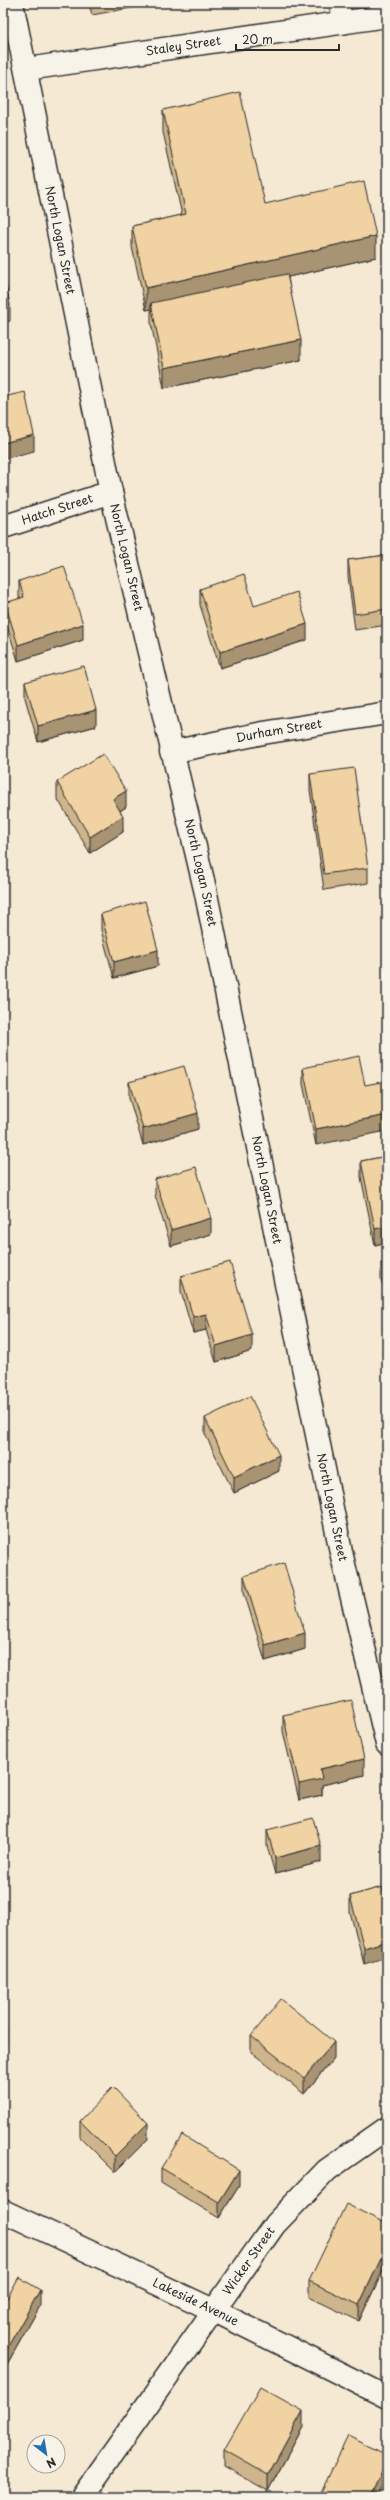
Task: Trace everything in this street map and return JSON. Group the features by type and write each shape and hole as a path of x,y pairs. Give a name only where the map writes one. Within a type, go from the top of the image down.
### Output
{"street":[{"name":"North Logan Street","path":"12,3 27,69 111,492 136,591 171,752 206,890 341,1552 387,1744"},
{"name":"Staley Street","path":"27,69 342,13 387,16"},
{"name":"Hatch Street","path":"3,527 111,492"},
{"name":"Durham Street","path":"171,752 263,733 387,713"},
{"name":"Wicker Street","path":"82,2497 275,2224 327,2170 387,2128"},
{"name":"Lakeside Avenue","path":"3,2211 213,2310 387,2397"}],"building":[{"path":"240,92 265,204 364,181 376,236 146,288 132,226 186,214 163,110"},
{"path":"3,271 10,305 3,307"},
{"path":"287,274 301,340 164,368 151,303"},
{"path":"25,392 34,435 3,443 3,397"},
{"path":"387,555 387,609 355,614 348,560"},
{"path":"64,566 83,624 18,645 5,603 24,597 19,581"},
{"path":"244,574 254,606 297,592 307,624 220,652 200,589"},
{"path":"84,666 96,710 38,726 25,682"},
{"path":"103,754 126,791 113,799 123,816 90,837 57,782"},
{"path":"354,768 368,868 324,874 310,774"},
{"path":"145,901 158,950 114,962 101,914"},
{"path":"359,1056 365,1085 387,1081 387,1115 316,1129 303,1068"},
{"path":"184,1066 198,1113 143,1129 129,1082"},
{"path":"387,1156 387,1226 375,1229 361,1161"},
{"path":"196,1167 211,1218 171,1230 155,1179"},
{"path":"387,1261 387,1283 381,1263"},
{"path":"230,1262 252,1335 216,1346 206,1314 193,1317 181,1276"},
{"path":"250,1396 279,1455 234,1477 205,1418"},
{"path":"284,1563 305,1633 265,1645 244,1576"},
{"path":"351,1700 364,1759 320,1769 322,1779 299,1784 283,1715"},
{"path":"313,1818 321,1846 275,1858 267,1830"},
{"path":"382,1887 387,1905 387,1941 364,1948 350,1896"},
{"path":"281,1999 334,2042 304,2078 251,2036"},
{"path":"113,2087 148,2123 115,2156 80,2121"},
{"path":"182,2135 239,2170 219,2202 161,2168"},
{"path":"346,2204 387,2224 387,2246 359,2305 309,2281"},
{"path":"19,2277 40,2290 6,2350 3,2348 3,2305"},
{"path":"260,2387 303,2411 268,2475 224,2450"},
{"path":"348,2436 387,2455 387,2460 370,2497 332,2497 321,2492"}]}
